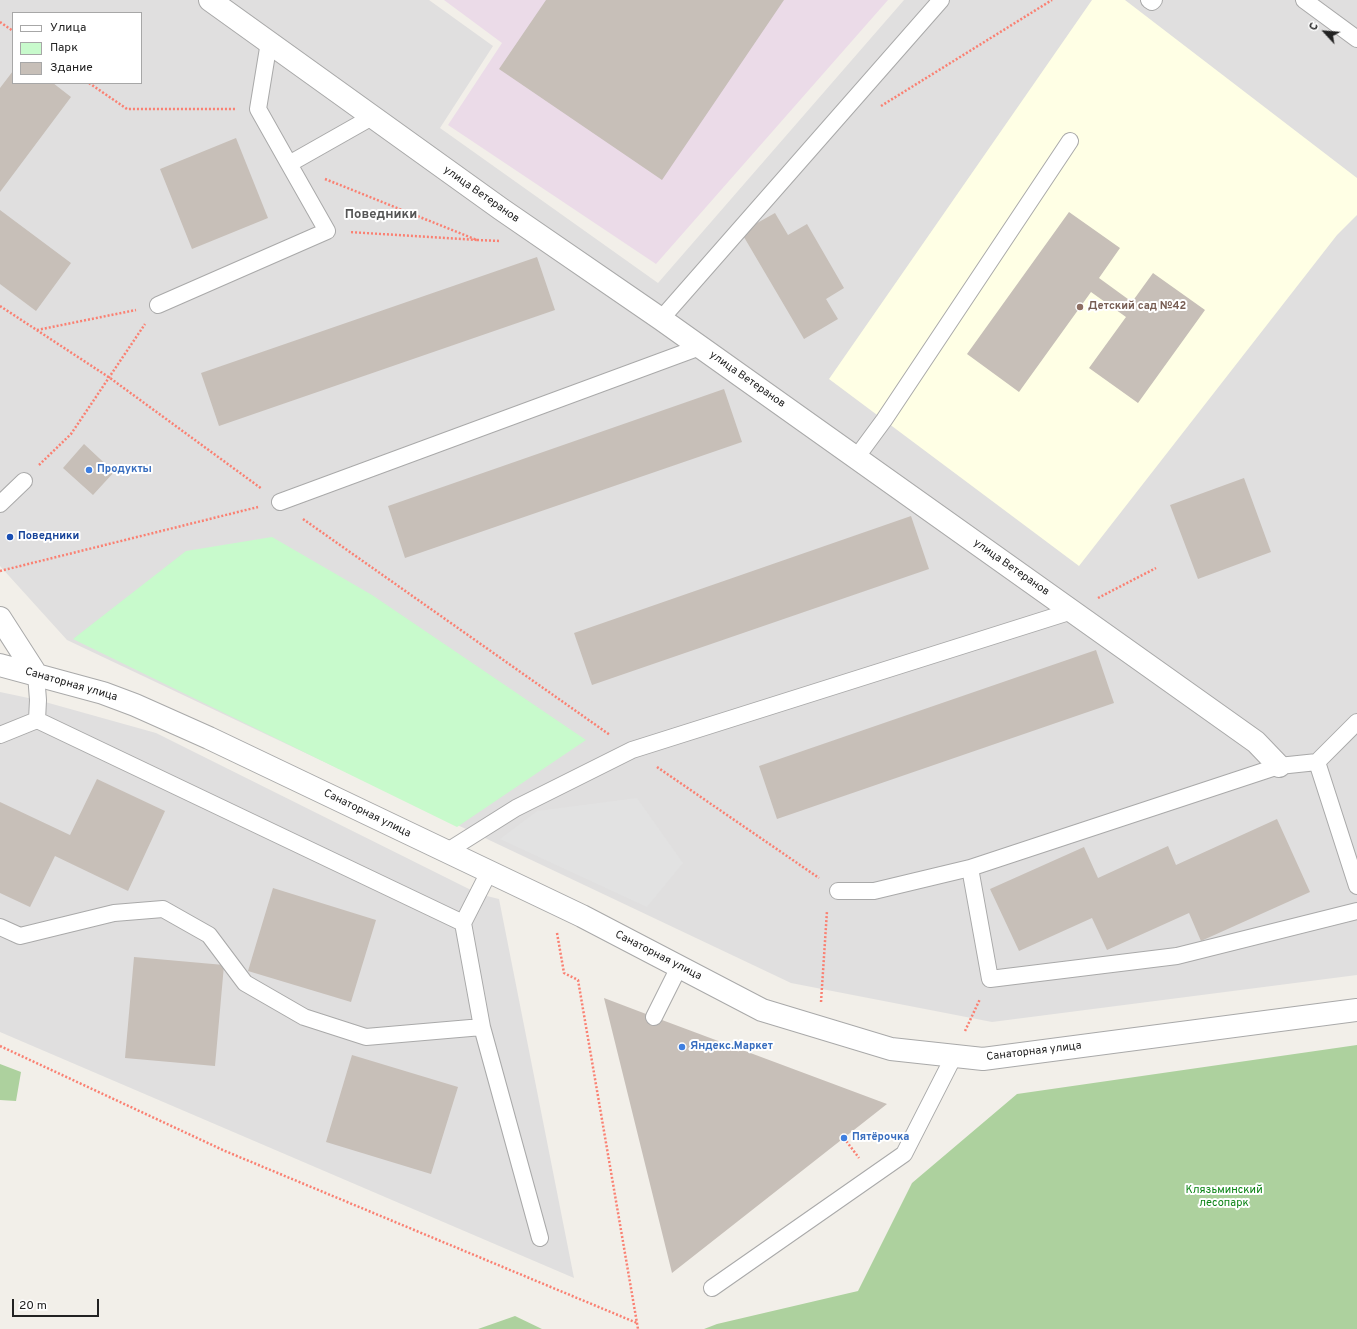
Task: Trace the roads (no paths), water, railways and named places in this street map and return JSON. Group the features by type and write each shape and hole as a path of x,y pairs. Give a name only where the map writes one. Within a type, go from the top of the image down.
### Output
{"street":[{"name":"улица Ветеранов","path":"210,0 501,209 661,319 1256,742 1279,766"},
{"path":"0,618 36,674"},
{"name":"Санаторная улица","path":"0,665 103,693 135,705 216,741 582,916 762,1010 891,1050 983,1059 1357,1010"}],"lane":[{"path":"661,319 942,0"},
{"path":"1149,0 1152,2 1154,0"},
{"path":"1304,0 1357,39"},
{"path":"158,305 327,231 258,109 269,42"},
{"path":"289,164 372,117"},
{"path":"856,458 884,420 1070,141"},
{"path":"280,502 700,347"},
{"path":"0,504 24,481"},
{"path":"446,852 516,808 632,750 1072,611"},
{"path":"36,674 38,700 37,720"},
{"path":"0,735 37,720 463,923"},
{"path":"838,891 874,891 970,868 1279,766 1317,762 1357,722"},
{"path":"1317,762 1357,886"},
{"path":"970,868 990,979 1177,956 1357,911"},
{"path":"489,872 463,923 482,1027 540,1238"},
{"path":"0,927 20,936 114,913 163,909 209,935 245,983 304,1017 366,1037 482,1027"},
{"path":"654,1017 679,967"},
{"path":"712,1288 904,1154 954,1056"}],"place":[{"name":"Детский сад №42","path":"1080,307"},
{"name":"Продукты","path":"89,470"},
{"name":"Поведники","path":"10,537"},
{"name":"Яндекс.Маркет","path":"682,1047"},
{"name":"Пятёрочка","path":"844,1138"}],"district":[{"name":"Поведники","path":"381,215"}],"park label":[{"name":"Клязьминский лесопарк","path":"1224,1197"}]}
